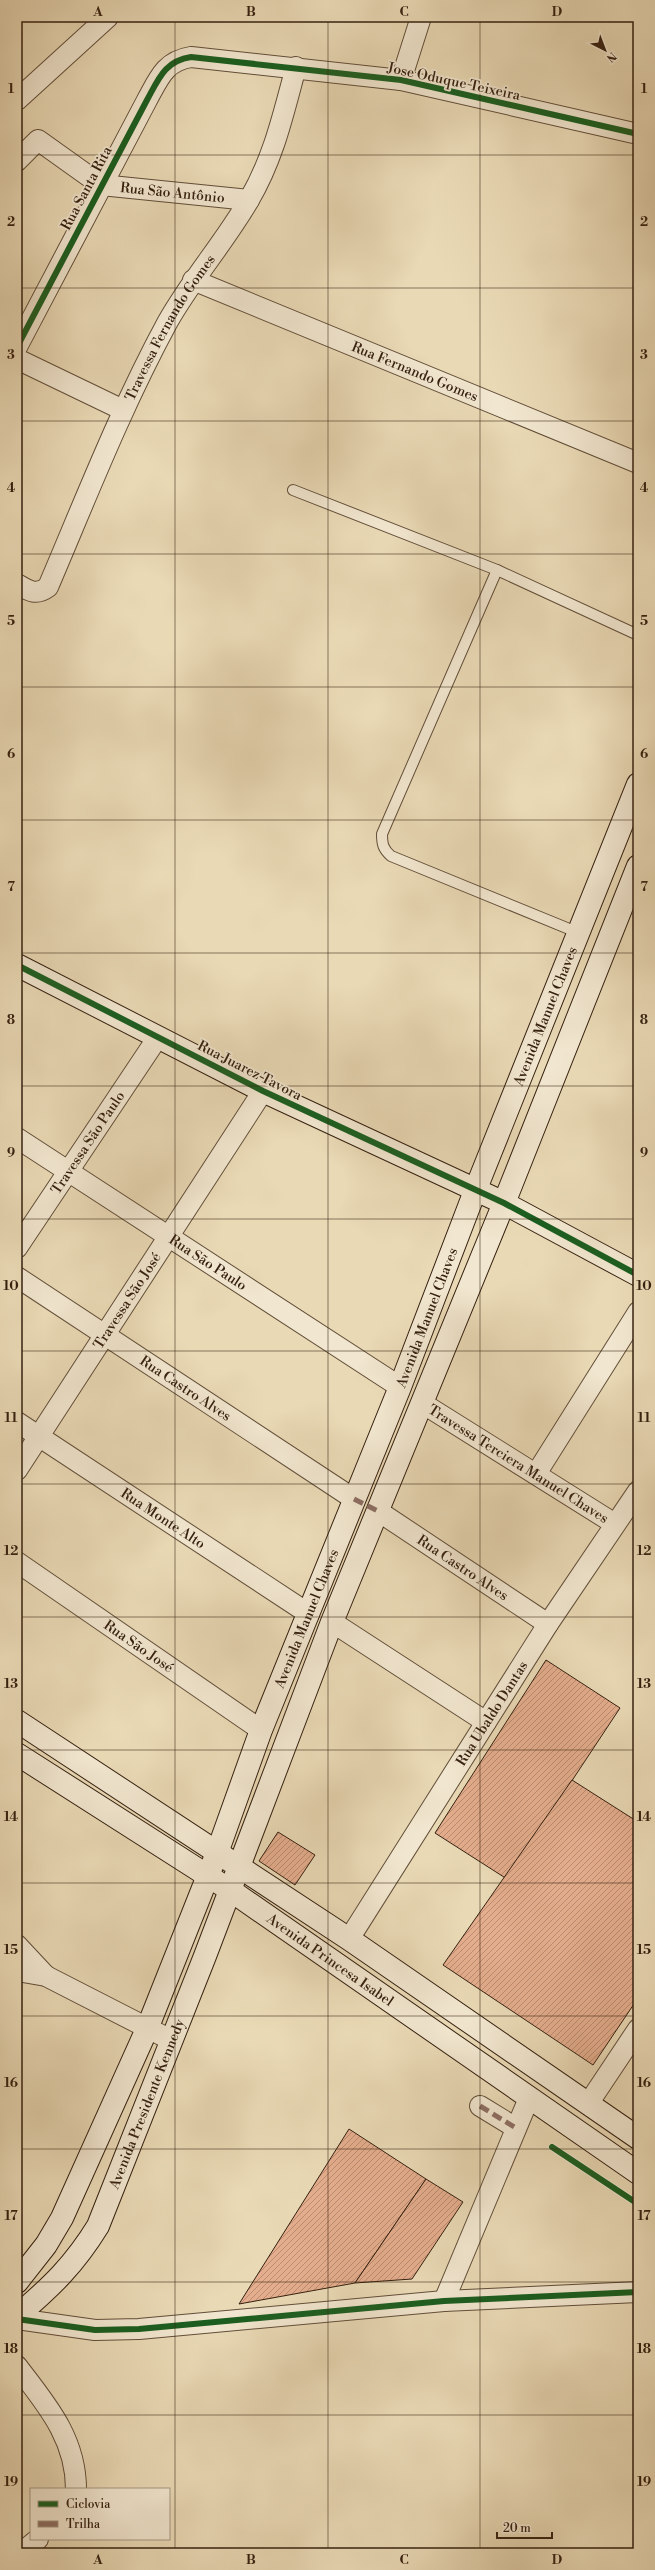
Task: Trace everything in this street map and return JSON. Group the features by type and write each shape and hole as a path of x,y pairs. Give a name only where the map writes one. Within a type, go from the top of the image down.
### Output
{"main road":[{"name":"Avenida Manuel Chaves","path":"217,1853 261,1730 400,1387 475,1191 638,784"},
{"name":"Avenida Manuel Chaves","path":"238,1866 332,1622 504,1203 638,866"},
{"name":"Rua Juarez Tavora","path":"17,965 263,1091 475,1191 504,1203"},
{"path":"504,1203 638,1274"},
{"name":"Avenida Princesa Isabel","path":"17,1721 349,1939 638,2138"},
{"name":"Avenida Princesa Isabel","path":"17,1754 230,1890 638,2173"},
{"name":"Avenida Presidente Kennedy","path":"17,2282 46,2246 62,2218 147,2029 217,1853"},
{"name":"Avenida Presidente Kennedy","path":"17,2317 58,2282 82,2254 98,2226 230,1890 238,1866"}],"street":[{"path":"19,96 108,17"},
{"path":"402,80 421,17"},
{"name":"Jose Oduque Teixeira","path":"192,57 296,67 402,80 638,134"},
{"name":"Rua Santa Rita","path":"17,347 101,185 160,77 168,66 178,59 192,57"},
{"name":"Travessa Fernando Gomes","path":"17,584 32,592 43,590 48,587 123,410 167,323 193,280 249,200 274,149 296,67"},
{"name":"Rua São Antônio","path":"17,161 38,140 101,185 249,200"},
{"name":"Rua Fernando Gomes","path":"193,280 638,462"},
{"path":"17,359 123,410"},
{"name":"Travessa São Paulo","path":"17,1248 158,1037"},
{"name":"Travessa São José","path":"17,1470 103,1334 263,1091"},
{"name":"Rua São Paulo","path":"17,1138 67,1172 400,1387"},
{"name":"Rua Castro Alves","path":"17,1278 354,1500"},
{"path":"536,1474 638,1312"},
{"name":"Travessa Terciera Manuel Chaves","path":"422,1403 615,1524"},
{"name":"Rua Monte Alto","path":"17,1422 309,1614"},
{"name":"Rua Ubaldo Dantas","path":"349,1939 548,1624 638,1492"},
{"name":"Rua Castro Alves","path":"378,1511 548,1624"},
{"name":"Rua São José","path":"17,1562 261,1730"},
{"path":"332,1622 486,1722"},
{"path":"17,1945 46,1976"},
{"path":"17,1970 46,1976 171,2040"},
{"path":"588,2104 638,2029"},
{"path":"444,2302 528,2098"},
{"path":"480,2106 516,2128"},
{"path":"17,2317 95,2330 139,2329 444,2302 638,2292"},
{"path":"17,2366 54,2413 69,2447 76,2478 76,2488"},
{"path":"21,2553 37,2540"}],"lane":[{"path":"293,490 498,570 638,635"},
{"path":"498,570 382,834 382,843 384,850 391,856 579,933"}],"building":[{"path":"546,1660 620,1708 507,1879 435,1833"},
{"path":"572,1780 638,1822 638,1998 593,2065 443,1965"},
{"path":"278,1832 315,1855 295,1885 259,1861"},
{"path":"349,2129 426,2179 355,2283 239,2304"},
{"path":"426,2179 463,2202 412,2279 355,2283"}],"marked path":[{"path":"354,1499 378,1511"},
{"path":"480,2106 516,2128"}],"cycle path":[{"path":"17,347 159,78 175,62 182,59 191,57 401,80 638,134"},
{"path":"17,965 263,1091 504,1203 638,1275"},
{"path":"552,2147 638,2204"},
{"path":"17,2319 95,2330 139,2329 444,2301 638,2292"}]}
